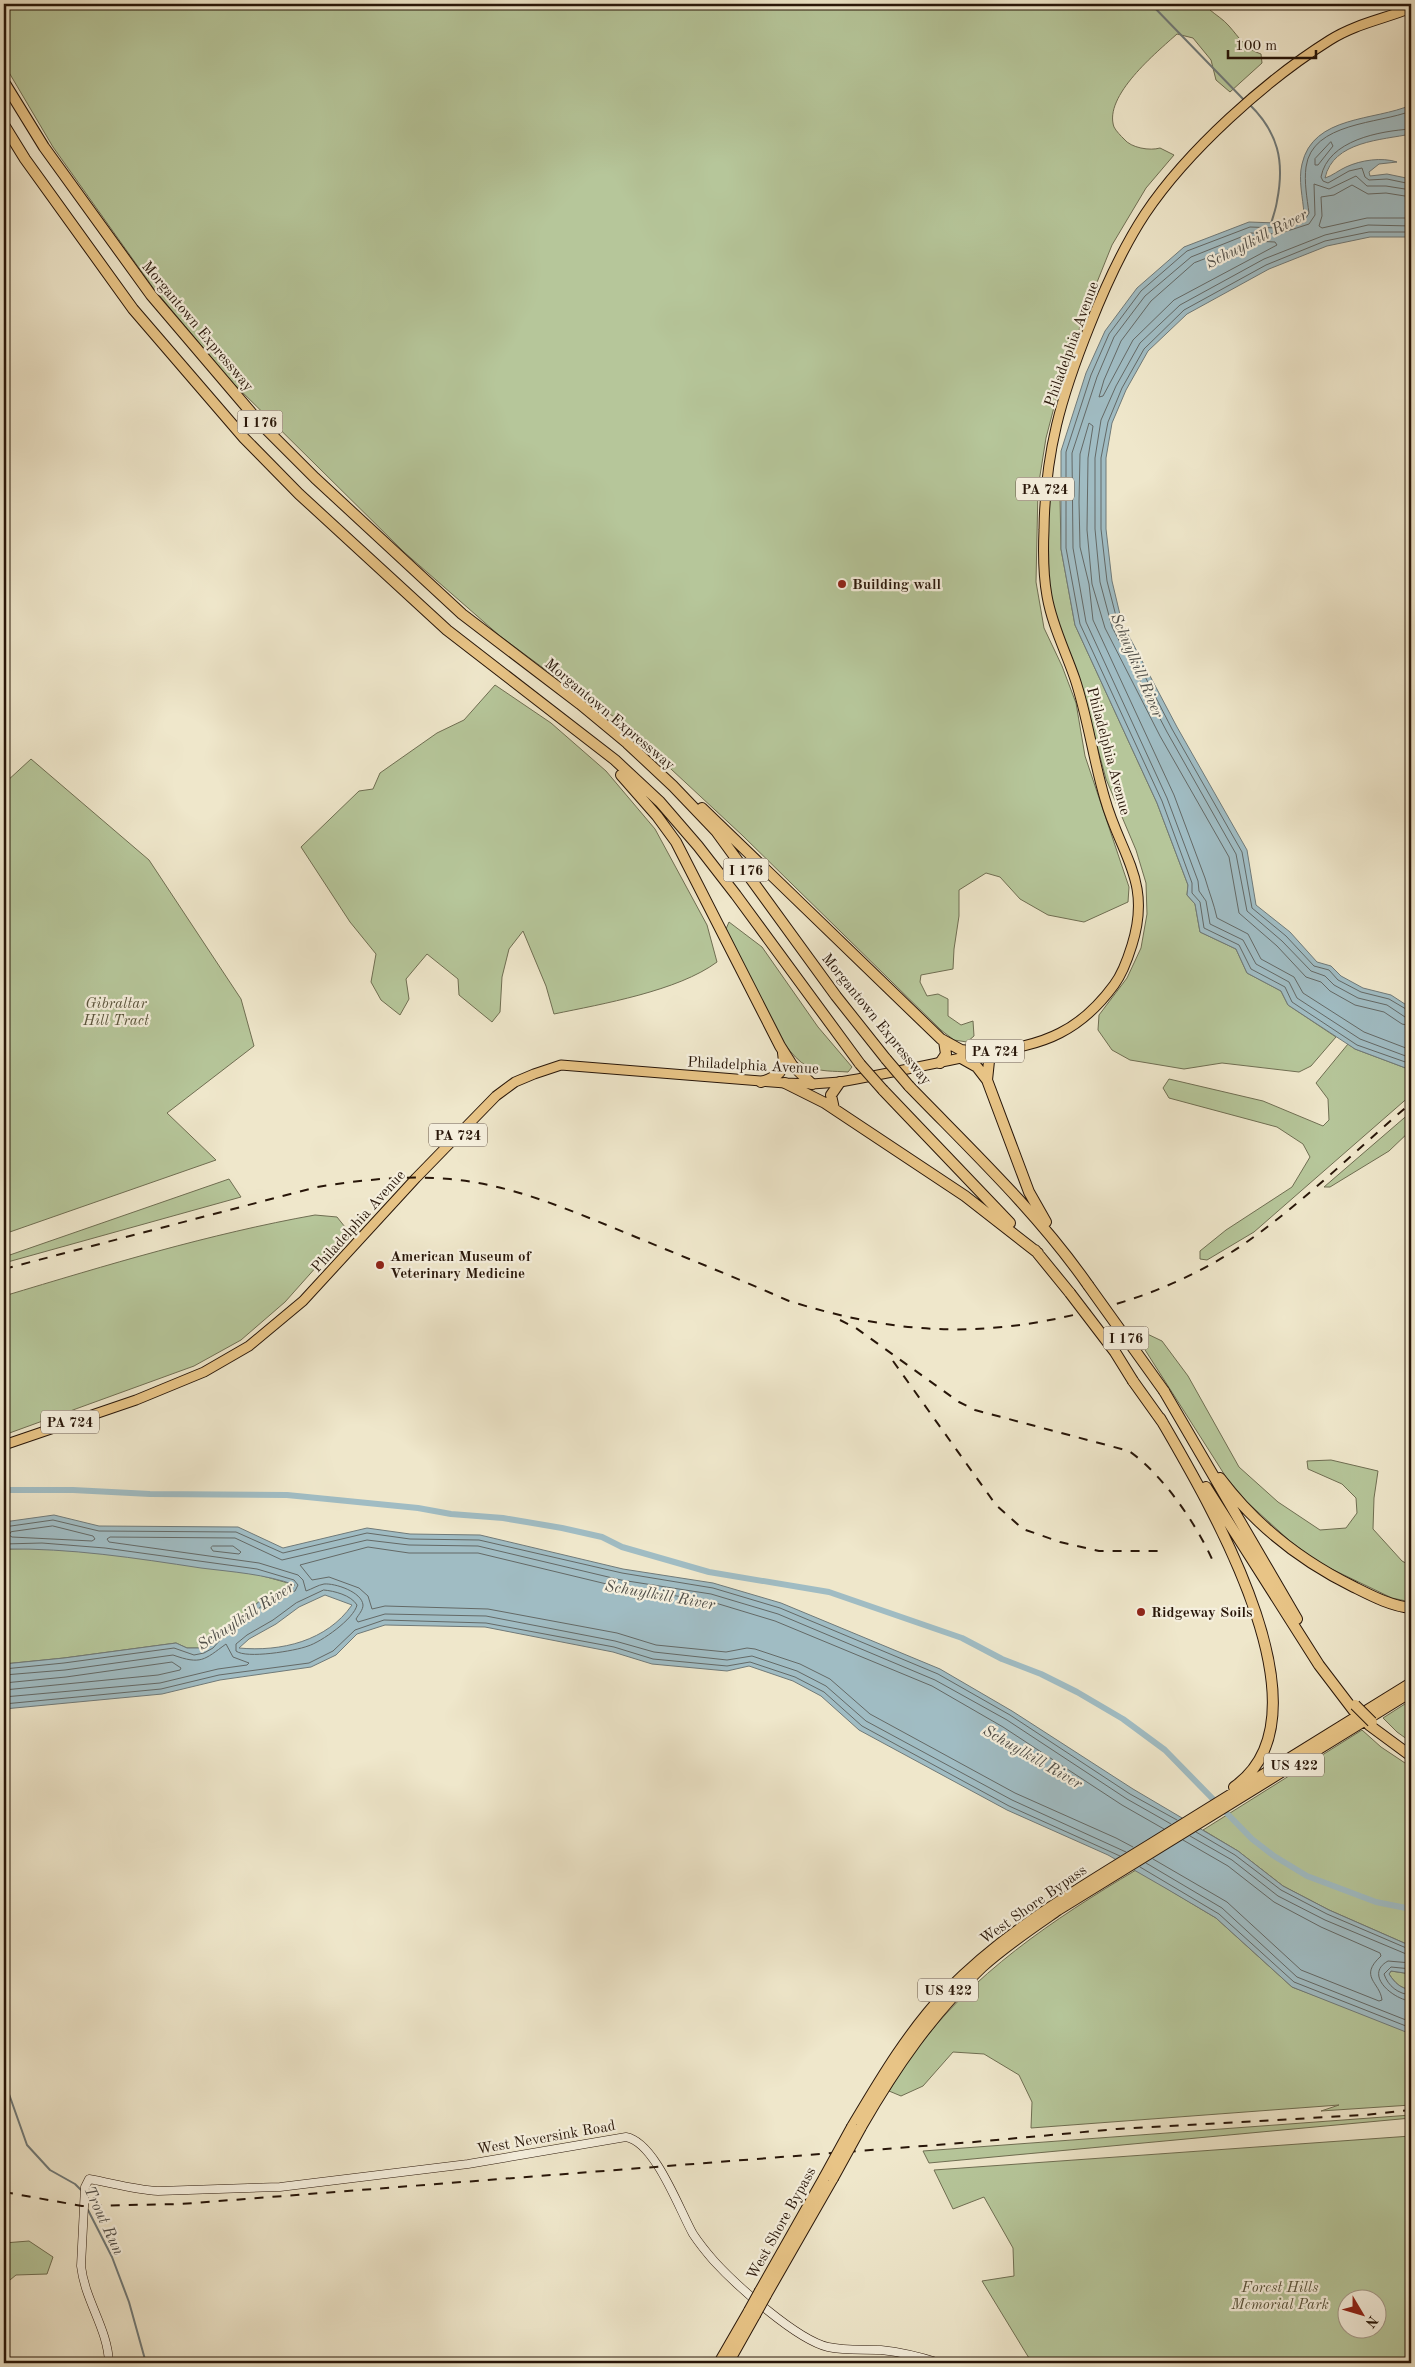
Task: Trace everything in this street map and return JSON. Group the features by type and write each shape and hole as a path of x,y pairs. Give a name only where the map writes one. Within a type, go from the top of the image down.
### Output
{"highway":[{"name":"Morgantown Expressway","path":"4,82 44,147 151,295 260,423 315,478 462,614 580,704 627,743 667,780 716,831 836,996 886,1059 909,1086 992,1170 1061,1246 1164,1391 1183,1423"},
{"name":"I 176","path":"4,125 25,159 133,309 244,438 300,494 447,630 615,760 660,802 698,846 860,1064 1038,1254 1116,1352 1133,1381 1160,1418"},
{"path":"580,704 652,760 944,1041 961,1050 985,1053"},
{"path":"566,723 630,783 676,842 783,1052 797,1070 812,1084"},
{"path":"940,1063 946,1054 944,1041"},
{"path":"987,1080 989,1062 996,1051"},
{"path":"761,1082 774,1078 781,1072 784,1062 783,1052"},
{"path":"961,1058 977,1067 987,1080 1032,1200 1061,1246"},
{"path":"834,1109 831,1095 840,1082"},
{"path":"785,1083 834,1109 965,1196 1038,1254"},
{"path":"1160,1418 1315,1659 1354,1708 1370,1724 1411,1756"},
{"path":"1160,1418 1195,1478 1232,1553 1256,1615 1272,1678 1273,1719 1266,1749 1226,1800"},
{"path":"1183,1423 1317,1653 1354,1708"},
{"path":"1183,1423 1232,1493 1272,1535 1301,1558 1326,1573 1378,1599 1411,1608"},
{"name":"West Shore Bypass","path":"1084,1890 1411,1683"},
{"name":"West Shore Bypass","path":"728,2363 752,2313 857,2127 909,2049 962,1987 983,1966 1084,1890 1173,1830 1411,1692"},
{"path":"1370,1724 1411,1750"},
{"name":"West Shore Bypass","path":"719,2363 752,2313"}],"main road":[{"name":"Philadelphia Avenue","path":"4,1445 136,1400 189,1378 230,1358 257,1340 303,1301 416,1178 496,1096 515,1082 534,1074 560,1065 761,1082 812,1084 840,1082 940,1063 1049,1038 1086,1016 1115,983 1126,962 1137,930 1140,902 1137,882 1106,802 1079,692 1056,632 1044,581 1043,540 1046,469 1055,428 1075,363 1097,307 1126,244 1145,214 1171,181 1234,114 1284,72 1334,37 1411,8"}],"street":[{"name":"West Neversink Road","path":"109,2363 107,2343 85,2290 82,2273 85,2187 89,2179 142,2190 158,2191 280,2187 468,2164 615,2137 630,2138 643,2145 657,2164 694,2234 714,2261 800,2335 830,2347 897,2352 940,2363"}],"green space":[{"path":"4,4 1210,4 1210,10 1227,24 1251,49 1261,54 1262,63 1230,92 1216,80 1211,60 1193,38 1177,34 1145,63 1116,102 1113,115 1114,127 1127,142 1141,148 1160,148 1174,155 1146,188 1112,245 1085,312 1059,388 1046,438 1038,488 1036,582 1044,628 1062,666 1076,703 1085,756 1129,887 1128,902 1084,922 1048,915 1020,899 1000,877 986,873 959,890 959,916 953,969 921,975 920,982 927,996 938,994 948,999 948,1016 961,1025 973,1021 974,1036 967,1042 954,1040 941,1030 743,836 643,743 634,729 585,699 500,636 404,552 230,380 154,289 53,147 4,64"},
{"path":"1048,497 1060,498 1061,549 1075,625 1157,803 1188,885 1187,895 1195,904 1200,932 1236,949 1247,973 1281,991 1288,1005 1336,1037 1311,1066 1299,1072 1222,1063 1184,1069 1130,1060 1112,1050 1098,1030 1099,1015 1127,978 1141,948 1147,914 1146,883 1136,850 1106,779 1083,693 1072,658 1059,628 1049,587"},
{"path":"495,685 551,723 606,771 655,829 707,925 717,962 701,972 661,989 554,1014 546,986 523,931 509,949 502,977 500,1012 492,1022 459,995 458,979 427,954 406,979 409,999 400,1015 381,1000 371,982 376,954 350,922 301,847 359,791 373,789 380,773 437,733 464,720"},
{"name":"Gibraltar Hill Tract","path":"31,759 149,860 241,999 254,1046 167,1113 216,1160 4,1234 4,777 6,782"},
{"path":"729,922 762,947 818,1027 852,1067 848,1072 822,1070 807,1066 784,1043 761,1004 726,929"},
{"path":"1348,1044 1355,1049 1411,1070 1411,1095 1254,1232 1207,1260 1200,1259 1200,1251 1226,1230 1292,1187 1310,1157 1303,1144 1277,1127 1169,1098 1163,1088 1169,1079 1263,1101 1323,1126 1329,1120 1328,1099 1316,1083"},
{"path":"1411,1112 1411,1130 1389,1151 1330,1187 1324,1187"},
{"path":"229,1179 241,1197 4,1263 4,1257"},
{"path":"315,1215 337,1217 345,1227 342,1238 285,1302 241,1340 194,1366 4,1435 4,1296 197,1241"},
{"path":"1133,1331 1141,1331 1162,1341 1188,1376 1239,1467 1278,1502 1320,1530 1346,1528 1357,1513 1356,1498 1342,1484 1308,1469 1307,1461 1331,1460 1378,1471 1374,1498 1373,1529 1402,1561 1411,1566 1411,1602 1392,1598 1321,1564 1291,1542 1247,1502 1226,1477"},
{"path":"42,1548 104,1553 256,1574 295,1585 263,1598 242,1617 225,1628 209,1644 201,1648 187,1648 176,1643 4,1664 4,1549"},
{"path":"1411,1700 1411,1742 1397,1732 1383,1718"},
{"path":"1362,1730 1381,1747 1411,1767 1411,1946 1329,1910 1283,1886 1238,1851 1203,1830"},
{"path":"1136,1870 1216,1918 1292,1987 1332,2002 1411,2004 1411,2105 1321,2111 1339,2105 1031,2128 1032,2102 1019,2075 984,2054 953,2052 923,2086 901,2096 889,2091 937,2024 988,1973 1016,1950 1075,1908"},
{"path":"1391,1971 1411,1974 1411,1990 1404,1988 1396,1982 1389,1974"},
{"path":"1411,2115 1411,2118 929,2163 923,2151"},
{"name":"Forest Hills Memorial Park","path":"1411,2136 1411,2363 1032,2363 982,2281 1014,2276 1013,2248 984,2197 953,2209 934,2170"},
{"path":"29,2241 53,2257 47,2274 16,2275 4,2285 4,2243"}],"water":[{"name":"Schuylkill River","path":"1411,105 1411,134 1360,144 1348,149 1338,156 1330,166 1325,178 1346,167 1365,161 1391,160 1397,162 1379,164 1369,172 1370,176 1387,174 1411,179 1411,237 1370,237 1327,246 1269,269 1187,314 1148,351 1126,390 1112,423 1106,458 1106,529 1112,581 1122,623 1177,727 1247,850 1256,905 1290,932 1317,962 1331,966 1341,976 1363,988 1391,995 1411,1008 1411,1070 1355,1049 1288,1005 1281,991 1247,973 1236,949 1200,932 1195,904 1187,895 1188,885 1157,803 1075,625 1061,549 1061,451 1086,373 1105,331 1137,288 1184,247 1249,222 1276,223 1304,214 1301,183 1302,164 1308,148 1319,136 1347,122"},
{"name":"Schuylkill River","path":"54,1515 99,1526 238,1527 283,1548 367,1528 410,1534 480,1535 623,1569 713,1583 781,1603 940,1669 1012,1711 1133,1789 1238,1851 1283,1886 1329,1910 1411,1946 1411,1974 1391,1971 1389,1974 1398,1985 1411,1990 1411,2034 1292,1987 1216,1918 1167,1889 1108,1855 1007,1810 859,1730 821,1696 793,1681 749,1666 727,1671 652,1664 613,1652 485,1627 385,1625 357,1634 336,1655 311,1667 220,1680 162,1694 4,1709 4,1664 176,1643 187,1648 201,1648 209,1644 225,1628 242,1617 263,1598 295,1585 249,1574 127,1557 54,1550 4,1549 4,1522","holes":["325,1595 352,1605 330,1627 302,1641 287,1646 271,1648 239,1648 249,1639 276,1624 299,1607"]}],"waterway":[{"path":"1151,4 1245,101"},
{"name":"Schuylkill River","path":"1249,104 1267,125 1277,148 1280,173 1279,186 1271,224"},
{"path":"4,1490 287,1495 418,1508 451,1514 503,1518 602,1537 622,1547 709,1572 829,1592 962,1638 1002,1659 1041,1674 1077,1692 1123,1719 1165,1750 1252,1839 1274,1856 1307,1876 1376,1902 1411,1909"},
{"name":"Trout Run","path":"4,2080 27,2145 50,2170 75,2184 82,2191"},
{"name":"Trout Run","path":"88,2210 112,2257 129,2302 146,2363"}],"railway":[{"path":"4,1269 317,1187 383,1179 433,1178 474,1182 542,1200 789,1301 828,1312 901,1326 937,1329 1009,1326 1047,1321 1127,1301 1185,1278 1204,1268 1264,1230 1328,1177 1411,1103"},
{"path":"840,1320 856,1328 959,1402 975,1410 1129,1451 1154,1473 1177,1500 1197,1530 1212,1559"},
{"path":"893,1361 996,1505 1023,1529 1060,1542 1099,1551 1158,1551"},
{"path":"4,2192 82,2206 181,2204 974,2142 1117,2129 1364,2115 1411,2110"}],"place":[{"name":"Building wall","path":"842,584"},
{"name":"American Museum of Veterinary Medicine","path":"380,1265"},
{"name":"Ridgeway Soils","path":"1141,1612"}]}
